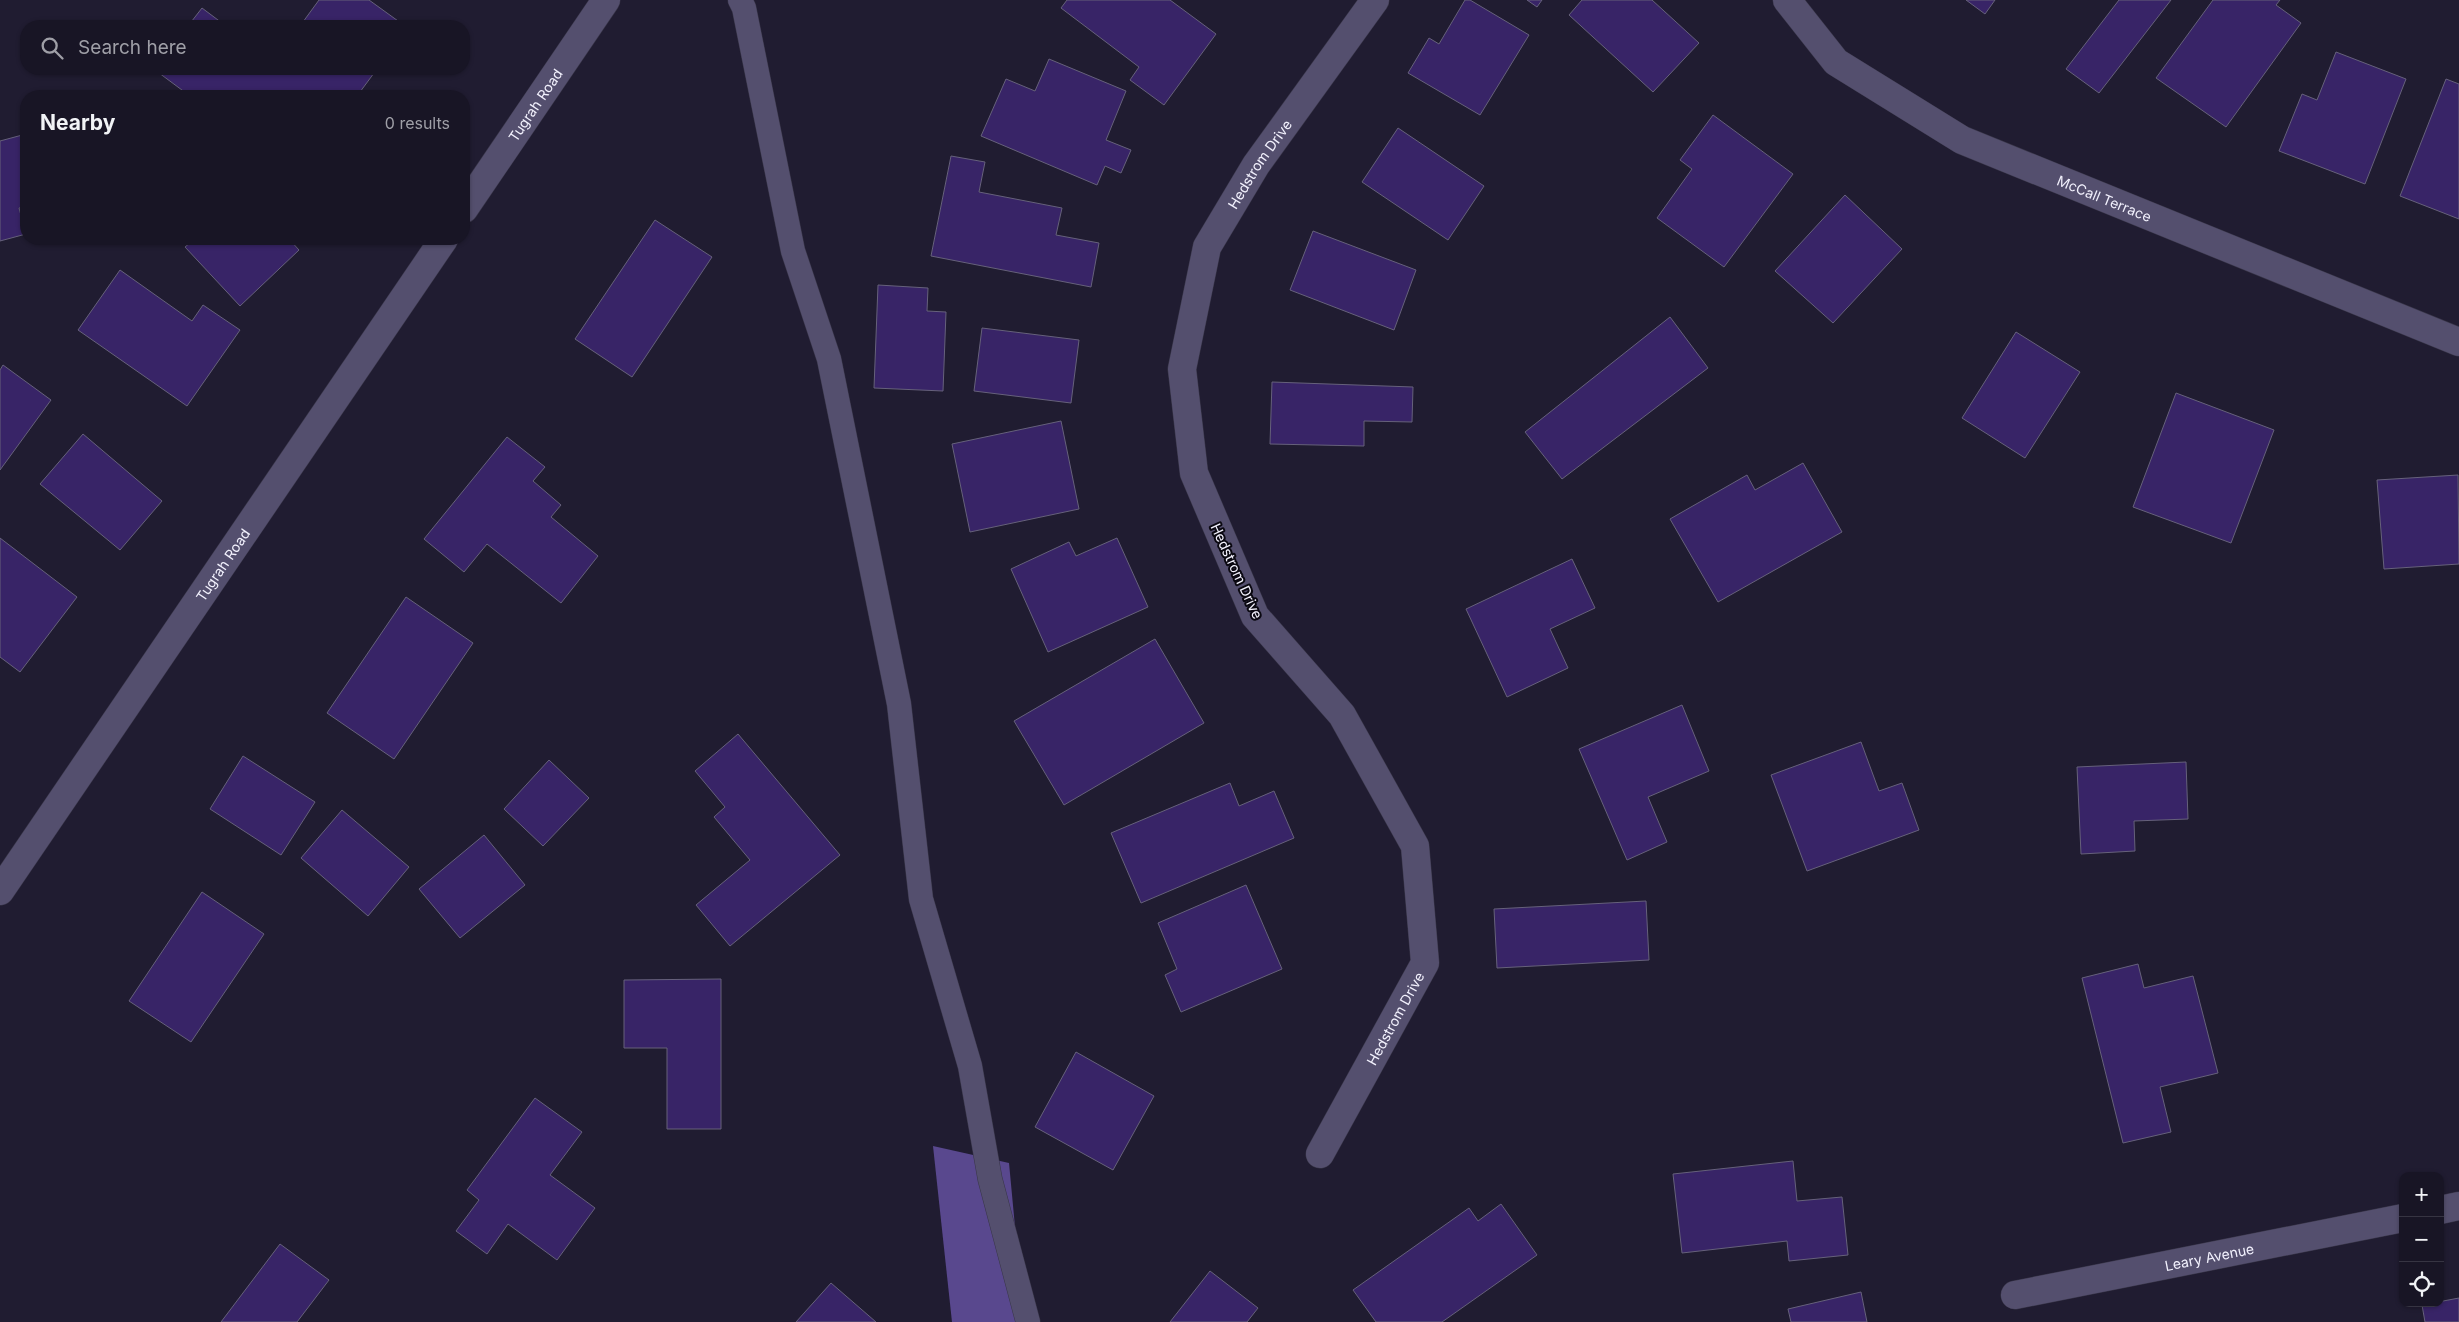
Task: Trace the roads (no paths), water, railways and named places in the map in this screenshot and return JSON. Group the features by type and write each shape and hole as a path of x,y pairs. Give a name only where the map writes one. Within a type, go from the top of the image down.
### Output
{"street":[{"name":"Tugrah Road","path":"470,200 606,0"},
{"name":"Hedstrom Drive","path":"1320,1154 1425,963 1415,846 1342,715 1255,616 1194,473 1182,369 1207,247 1256,165 1375,0"},
{"name":"McCall Terrace","path":"1787,0 1836,62 1962,140 2459,342"},
{"name":"Tugrah Road","path":"0,891 440,245"},
{"path":"2444,1209 2459,1206"},
{"name":"Leary Avenue","path":"2015,1295 2399,1219"}],"lane":[{"path":"740,0 744,8 793,251 829,359 899,704 921,899 970,1066 990,1179 1028,1322"}]}
